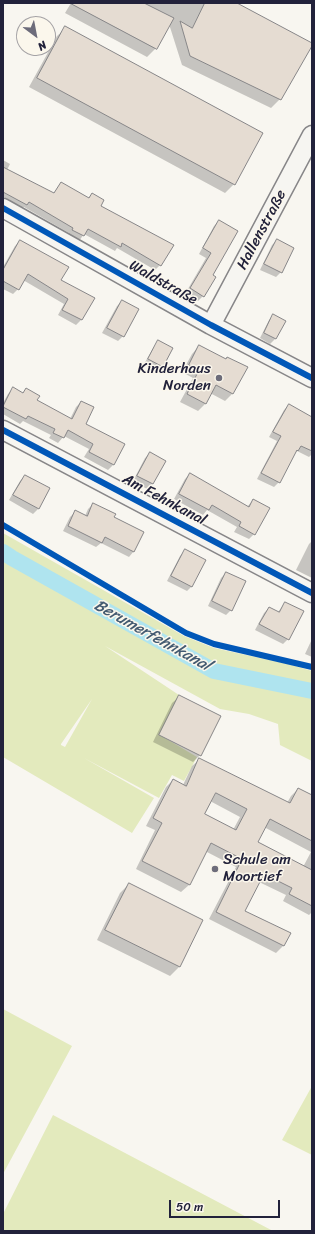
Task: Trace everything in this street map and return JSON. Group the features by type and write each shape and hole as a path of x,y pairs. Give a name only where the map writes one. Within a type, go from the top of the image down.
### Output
{"street":[{"name":"Hallenstraße","path":"211,325 312,135"},
{"name":"Waldstraße","path":"3,208 211,325 312,378"},
{"name":"Am Fehnkanal","path":"3,430 312,593"}],"green space":[{"path":"3,533 184,636 214,648 288,664 312,671 312,761 280,745 278,724 249,714 220,709 105,646 179,695 160,735 197,757 184,781 172,775 159,798 84,758 154,798 132,833 3,757","holes":["92,699 65,747 61,744"]},
{"path":"3,1009 72,1046 3,1174"},
{"path":"312,1086 312,1155 282,1140"},
{"path":"53,1115 273,1231 3,1231 3,1214"}],"building":[{"path":"70,3 144,3 174,18 157,49"},
{"path":"205,3 237,3 312,43 312,46 281,100 190,56 180,21 192,28"},
{"path":"65,26 263,133 235,185 37,78 49,56 56,56 56,43"},
{"path":"3,167 54,193 61,182 89,198 92,193 104,200 101,206 174,245 161,266 122,243 121,247 88,229 84,236 72,230 73,228 29,202 27,205 3,192"},
{"path":"219,220 238,231 213,275 216,277 204,297 190,288 211,253 203,248"},
{"path":"277,239 294,248 282,273 264,264"},
{"path":"20,240 69,267 61,280 95,298 82,320 62,310 68,299 28,274 19,290 3,281 3,270"},
{"path":"122,300 139,309 124,337 107,328"},
{"path":"273,314 286,321 276,339 264,333"},
{"path":"158,340 173,348 163,367 148,359"},
{"name":"Kinderhaus Norden","path":"199,345 226,359 227,357 248,367 233,394 216,385 206,404 187,394 199,370 189,365"},
{"path":"13,387 23,393 26,388 40,396 37,400 72,419 81,401 94,407 86,424 125,444 114,465 89,452 93,444 68,430 64,438 53,433 55,429 28,416 26,419 3,407"},
{"path":"289,404 312,417 312,451 301,446 298,451 297,450 280,483 261,473 281,436 273,432"},
{"path":"150,452 166,461 153,484 137,476"},
{"path":"190,473 249,507 253,499 270,508 255,535 239,526 241,522 212,505 209,510 179,494"},
{"path":"25,475 50,488 39,509 13,495"},
{"path":"93,503 116,514 114,517 144,532 134,552 105,537 102,543 68,526 75,510 87,516"},
{"path":"185,549 206,560 192,587 171,576"},
{"path":"226,572 246,581 232,611 212,601"},
{"path":"285,602 304,611 289,640 259,624 269,607 279,612"},
{"path":"179,695 221,716 201,756 159,735"},
{"name":"Schule am Moortief","path":"199,758 290,803 298,788 312,795 312,841 270,819 258,842 312,870 312,906 289,894 292,888 264,874 245,911 291,933 284,946 216,912 242,859 211,843 190,885 142,861 162,823 153,818 173,779 186,786","holes":["216,793 247,809 236,830 205,814"]},
{"path":"129,883 203,920 180,967 105,930"}],"waterway":[{"name":"Berumerfehnkanal","path":"3,552 214,671 312,691"}],"cycle path":[{"path":"3,208 211,325 312,378"},
{"path":"3,430 312,593"},
{"path":"3,525 186,633 214,644 312,667"}],"place":[{"name":"Kinderhaus Norden","path":"219,378"},
{"name":"Schule am Moortief","path":"215,869"}]}
